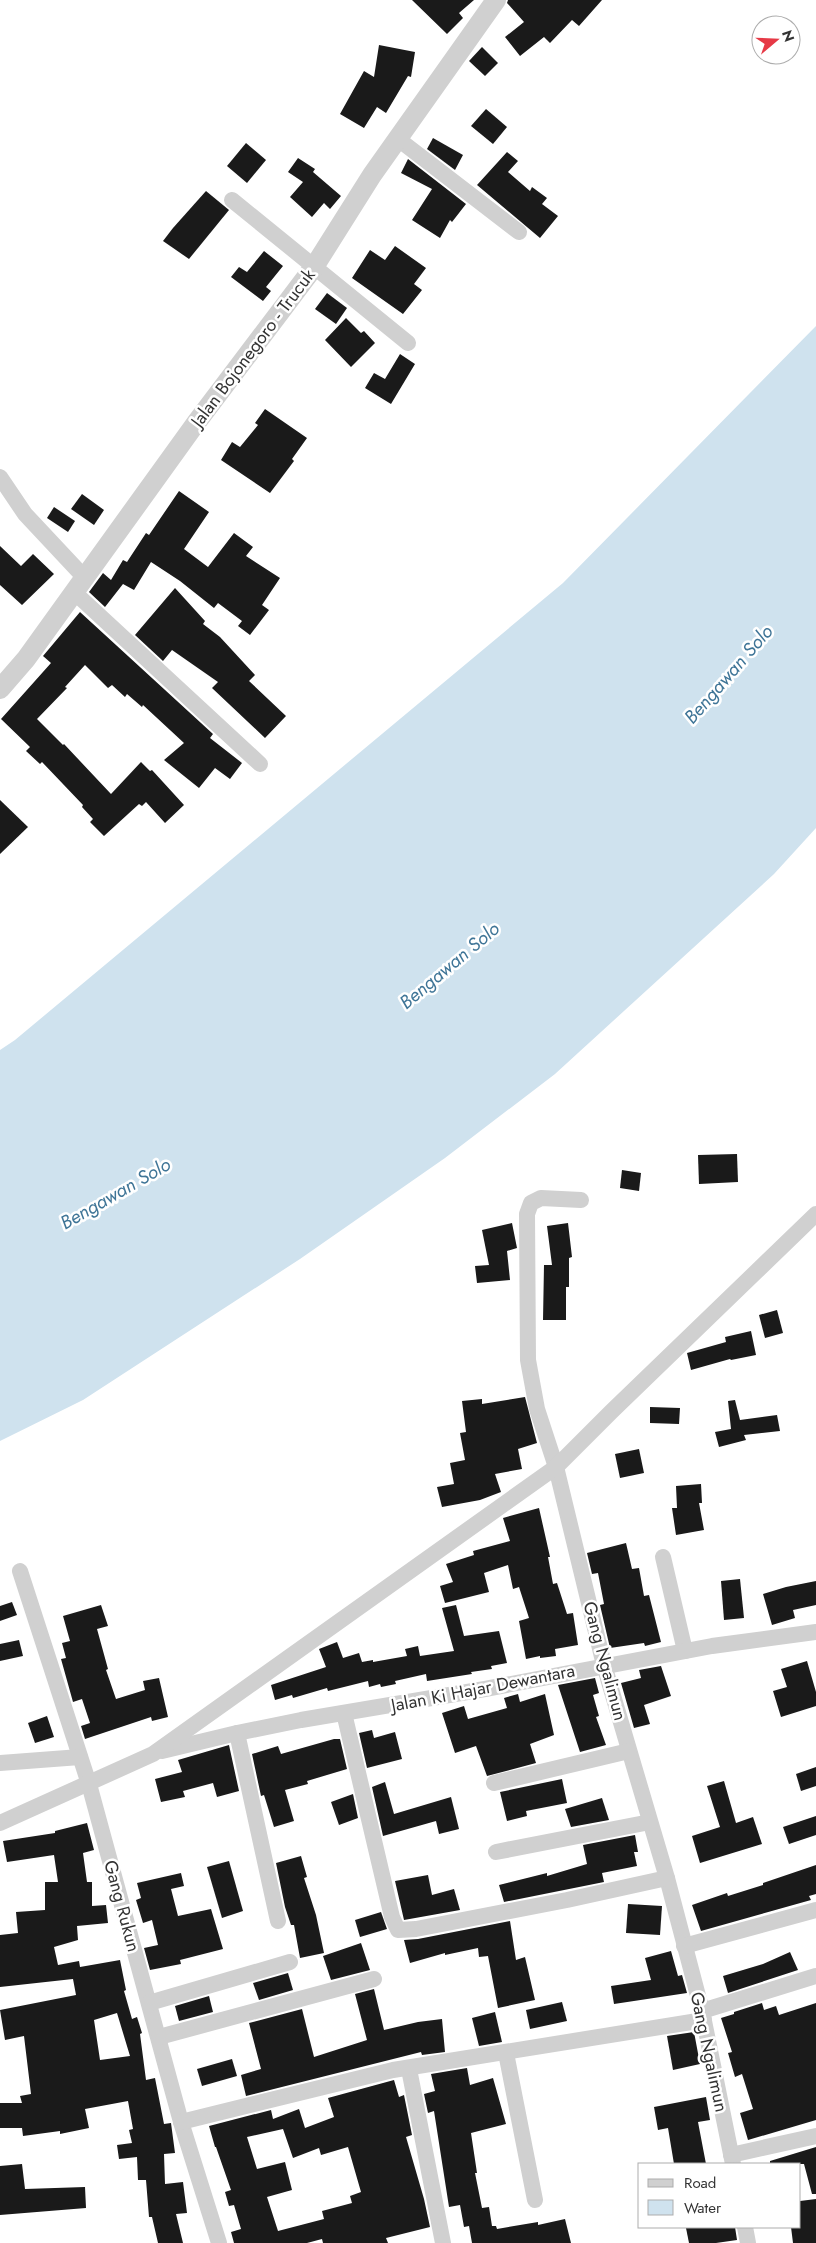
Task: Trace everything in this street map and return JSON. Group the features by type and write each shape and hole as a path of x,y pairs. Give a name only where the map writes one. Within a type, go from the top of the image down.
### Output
{"street":[{"name":"Jalan Bojonegoro - Trucuk","path":"0,689 26,659 196,423 314,267 372,175 496,0"},
{"path":"398,139 519,232"},
{"path":"232,200 408,342"},
{"path":"0,477 79,585 260,764"},
{"name":"Gang Ngalimun","path":"581,1200 541,1198 532,1203 527,1214 528,1360 537,1409 556,1467 604,1666 667,1878 703,2016 732,2160"},
{"path":"0,1823 153,1754 556,1467 612,1410 816,1214"},
{"path":"663,1557 685,1651"},
{"name":"Gang Rukun","path":"20,1571 89,1784 181,2122 219,2243"},
{"name":"Jalan Ki Hajar Dewantara","path":"153,1754 236,1733 685,1651 816,1632"},
{"path":"344,1714 392,1917 398,1930 416,1929 567,1900 667,1878"},
{"path":"236,1733 278,1921"},
{"path":"494,1783 629,1751"},
{"path":"0,1763 80,1757"},
{"path":"496,1852 650,1822"},
{"path":"684,1946 816,1910"},
{"path":"149,2003 290,1962"},
{"path":"181,2122 393,2070 506,2053 703,2016 816,1976"},
{"path":"159,2037 374,1979"},
{"path":"506,2053 534,2200"},
{"path":"409,2068 443,2243"},
{"path":"732,2160 816,2136"},
{"path":"746,2228 748,2243"}],"water":[{"name":"Bengawan Solo","path":"816,326 816,828 774,874 555,1074 445,1158 300,1259 83,1400 0,1441 0,1050 15,1040 563,583"}],"building":[{"path":"412,0 474,0 459,13 463,18 447,34"},
{"path":"508,0 602,0 579,26 572,20 550,43 544,37 520,56 505,37 524,22 507,3"},
{"path":"379,45 415,52 411,77 408,76 386,113 377,107 364,128 340,114 364,71 374,77"},
{"path":"482,47 498,63 485,76 469,61"},
{"path":"486,109 507,127 493,144 471,126"},
{"path":"433,138 463,155 455,170 427,149"},
{"path":"246,143 266,160 247,183 227,166"},
{"path":"507,152 518,161 508,172 530,191 532,187 547,198 542,204 558,216 540,238 477,185"},
{"path":"298,158 315,169 313,172 341,196 330,209 324,203 312,217 290,197 303,182 288,172"},
{"path":"408,159 466,204 452,222 450,220 440,238 412,220 432,189 401,173"},
{"path":"206,191 229,210 189,259 163,241"},
{"path":"395,246 426,268 414,284 422,290 403,314 352,278 370,250 385,260"},
{"path":"264,251 283,266 266,287 271,291 263,301 231,277 239,267 247,272"},
{"path":"327,293 347,308 336,324 315,309"},
{"path":"346,318 361,333 364,331 375,343 351,367 325,340"},
{"path":"400,354 415,364 391,404 365,388 374,373 385,379"},
{"path":"265,409 307,438 292,459 294,461 270,493 221,460 232,442 240,447 258,425 255,423"},
{"path":"179,491 209,512 184,549 208,567 234,533 253,547 246,556 280,578 262,605 269,610 250,635 238,626 242,621 218,603 214,608 180,581 151,562 134,590 123,584 105,607 89,592 103,573 111,580 123,560 127,562 146,533 149,535"},
{"path":"82,494 104,510 94,525 71,509"},
{"path":"54,507 75,521 68,532 47,518"},
{"path":"0,546 21,566 33,554 54,574 22,605 0,585"},
{"path":"175,588 205,621 203,624 220,637 255,675 249,681 286,716 265,738 212,688 218,682 172,650 163,661 135,635"},
{"path":"80,612 213,734 210,738 242,763 230,779 215,768 199,788 164,760 184,743 143,705 142,707 127,694 125,697 112,685 108,688 85,665 65,687 67,688 37,719 64,744 111,794 141,762 150,771 152,770 184,805 165,823 146,802 142,806 139,804 104,836 90,822 93,819 82,807 83,805 42,762 40,764 26,751 30,747 1,719 51,663 43,656"},
{"path":"0,800 28,827 0,854"},
{"path":"737,1154 738,1182 699,1184 698,1155"},
{"path":"622,1170 641,1173 639,1191 620,1188"},
{"path":"512,1223 517,1248 507,1251 510,1280 477,1283 475,1266 489,1265 482,1230"},
{"path":"568,1223 572,1257 569,1258 569,1287 566,1287 566,1320 543,1320 544,1265 552,1265 547,1226"},
{"path":"777,1310 783,1333 765,1338 759,1315"},
{"path":"751,1331 756,1355 730,1359 691,1370 687,1353 726,1342 725,1337"},
{"path":"525,1397 537,1443 518,1449 522,1469 495,1474 501,1492 480,1500 442,1507 437,1487 454,1484 450,1463 465,1460 460,1433 466,1432 462,1401 482,1399 482,1404"},
{"path":"735,1400 740,1420 777,1415 780,1431 744,1435 746,1440 719,1447 715,1432 731,1429 728,1401"},
{"path":"650,1407 680,1408 679,1424 650,1423"},
{"path":"639,1449 644,1473 620,1478 615,1454"},
{"path":"701,1484 702,1503 699,1503 704,1530 676,1535 672,1508 677,1508 676,1486"},
{"path":"539,1508 550,1557 548,1557 553,1584 557,1583 567,1614 573,1613 578,1645 555,1649 556,1656 540,1658 540,1656 526,1659 519,1621 529,1618 519,1587 513,1589 508,1565 484,1573 489,1592 445,1603 440,1586 453,1582 446,1564 474,1555 473,1551 510,1541 503,1518"},
{"path":"626,1543 632,1569 639,1568 644,1596 649,1595 661,1642 645,1646 644,1643 610,1648 600,1605 604,1604 598,1573 592,1574 587,1553"},
{"path":"740,1579 744,1618 724,1620 721,1581"},
{"path":"816,1581 816,1605 793,1610 795,1618 772,1625 763,1594"},
{"path":"12,1602 17,1615 0,1621 0,1606"},
{"path":"101,1605 108,1626 97,1629 108,1669 106,1670 116,1699 145,1690 143,1681 159,1678 168,1717 152,1721 151,1717 85,1739 81,1726 90,1723 82,1699 73,1702 61,1659 66,1658 62,1643 70,1641 63,1616"},
{"path":"456,1605 464,1636 499,1631 507,1663 491,1666 492,1669 471,1672 472,1674 427,1681 426,1674 395,1681 396,1684 381,1687 380,1684 369,1687 368,1681 328,1691 327,1688 293,1698 292,1695 275,1700 271,1685 326,1667 319,1649 337,1642 343,1658 359,1653 362,1662 407,1656 405,1649 418,1646 420,1656 454,1651 442,1608"},
{"path":"19,1640 23,1656 0,1661 0,1644"},
{"path":"807,1661 816,1692 816,1706 781,1717 773,1691 787,1687 781,1669"},
{"path":"661,1666 671,1696 644,1705 650,1724 634,1728 621,1683 641,1678 639,1670"},
{"path":"595,1678 599,1693 593,1695 599,1716 596,1717 606,1745 580,1752 558,1685"},
{"path":"518,1694 520,1702 545,1694 554,1735 530,1744 536,1763 487,1776 476,1746 455,1753 442,1713 464,1706 468,1719 507,1708 504,1698"},
{"path":"47,1716 54,1737 35,1743 28,1723"},
{"path":"372,1730 374,1738 395,1732 402,1759 367,1768 359,1733"},
{"path":"340,1739 347,1769 307,1781 308,1784 285,1790 294,1821 274,1827 264,1795 261,1796 252,1754 278,1746 281,1754"},
{"path":"229,1745 239,1791 217,1797 213,1783 183,1791 185,1797 161,1802 155,1779 182,1772 178,1760"},
{"path":"816,1767 816,1786 801,1791 796,1774"},
{"path":"562,1779 567,1803 526,1811 527,1816 507,1821 500,1792"},
{"path":"724,1781 736,1823 753,1817 762,1844 700,1863 692,1836 720,1827 707,1786"},
{"path":"385,1782 394,1814 451,1797 459,1829 439,1834 436,1821 383,1836 372,1787"},
{"path":"353,1794 358,1818 339,1825 331,1802"},
{"path":"602,1798 609,1820 571,1827 565,1809"},
{"path":"816,1816 816,1835 789,1844 783,1827"},
{"path":"87,1823 94,1850 83,1853 87,1882 92,1882 92,1906 106,1905 108,1923 77,1926 78,1940 54,1947 58,1965 79,1961 80,1967 120,1960 126,1990 124,1991 132,2019 137,2017 142,2033 140,2034 146,2080 155,2078 164,2124 171,2123 175,2153 164,2154 165,2184 183,2182 187,2213 176,2214 183,2243 158,2243 152,2217 149,2217 146,2180 138,2180 137,2157 119,2159 117,2145 132,2143 129,2130 133,2129 128,2101 85,2109 89,2128 60,2134 60,2131 23,2136 22,2128 0,2128 0,2103 22,2103 20,2096 31,2094 24,2036 5,2040 0,2010 76,1995 73,1979 0,1987 0,1935 18,1933 16,1912 45,1910 45,1882 58,1882 54,1855 7,1862 3,1841 55,1833 55,1831","holes":["117,2013 130,2056 100,2060 94,2020"]},
{"path":"635,1835 638,1852 634,1852 637,1866 602,1873 604,1882 504,1902 499,1885 547,1873 547,1876 587,1864 583,1845"},
{"path":"301,1856 307,1877 304,1878 316,1915 324,1953 300,1958 294,1925 291,1925 285,1907 276,1863"},
{"path":"229,1861 243,1911 222,1918 207,1867"},
{"path":"816,1865 816,1894 809,1896 811,1900 701,1931 692,1905 727,1893 728,1896 763,1885 763,1883"},
{"path":"181,1873 184,1886 171,1889 178,1916 211,1909 223,1949 180,1960 181,1964 150,1970 144,1948 158,1945 152,1920 143,1923 136,1900 141,1898 137,1883"},
{"path":"428,1875 432,1895 454,1889 460,1910 404,1920 395,1881"},
{"path":"628,1904 662,1906 660,1935 626,1933"},
{"path":"381,1912 387,1929 360,1937 355,1920"},
{"path":"510,1921 516,1960 525,1957 535,2000 498,2008 488,1956 479,1957 478,1948 445,1955 445,1953 410,1963 404,1940"},
{"path":"361,1943 370,1970 331,1980 323,1956"},
{"path":"671,1951 678,1976 682,1975 687,1993 614,2004 611,1986 651,1980 645,1958"},
{"path":"790,1952 798,1970 728,1993 723,1976 763,1964"},
{"path":"288,1973 293,1990 259,2000 253,1983"},
{"path":"374,1989 384,2030 418,2022 442,2019 445,2052 422,2055 421,2052 246,2096 241,2075 261,2069 249,2023 302,2009 314,2057 367,2040 355,1994"},
{"path":"209,1996 213,2012 179,2021 175,2006"},
{"path":"562,2002 567,2021 530,2029 526,2010"},
{"path":"762,2003 764,2010 776,2006 779,2015 816,2003 816,2120 748,2140 740,2113 753,2109 742,2074 735,2077 728,2053 732,2052 721,2018"},
{"path":"495,2012 502,2042 479,2046 472,2018"},
{"path":"694,2032 700,2064 673,2070 667,2036"},
{"path":"232,2059 237,2076 202,2086 197,2069"},
{"path":"467,2068 470,2085 493,2078 506,2124 471,2133 477,2173 475,2173 482,2208 489,2207 492,2226 496,2226 497,2229 538,2222 538,2225 565,2219 571,2243 472,2243 469,2226 464,2227 460,2205 449,2207 434,2111 428,2113 424,2094 435,2091 431,2074"},
{"path":"394,2080 399,2097 404,2095 412,2135 406,2137 430,2227 386,2238 388,2243 323,2243 322,2239 307,2243 234,2243 231,2232 241,2229 234,2205 229,2206 225,2192 231,2190 209,2126 271,2110 273,2119 299,2109 305,2128 334,2117 328,2098","holes":["283,2129 293,2158 319,2148 321,2155 348,2147 361,2192 350,2196 352,2203 322,2211 324,2219 278,2231 267,2197 292,2190 285,2162 257,2169 247,2137"]},
{"path":"706,2097 710,2120 698,2122 706,2163 674,2163 668,2128 658,2130 654,2107"},
{"path":"816,2147 816,2194 812,2194 804,2164 770,2163 770,2161"},
{"path":"22,2164 25,2189 85,2187 86,2208 0,2215 0,2166"},
{"path":"816,2199 816,2243 793,2243 791,2228 801,2228 801,2201"},
{"path":"686,2228 735,2228 737,2240 716,2243 689,2243"}]}
